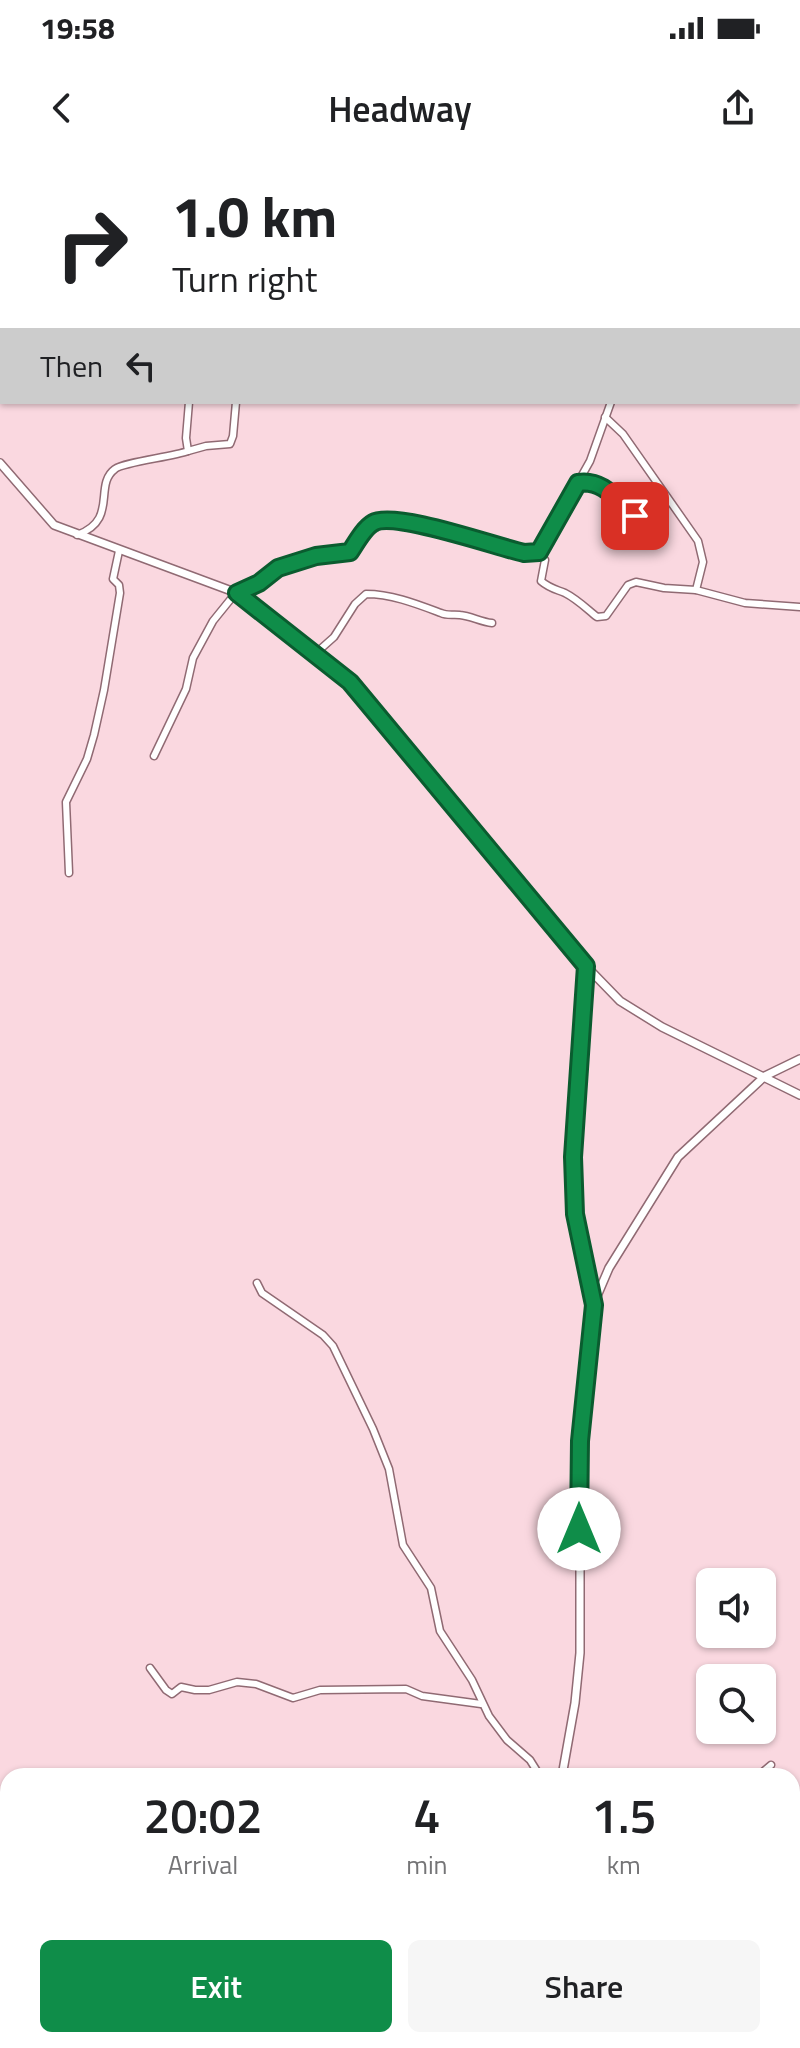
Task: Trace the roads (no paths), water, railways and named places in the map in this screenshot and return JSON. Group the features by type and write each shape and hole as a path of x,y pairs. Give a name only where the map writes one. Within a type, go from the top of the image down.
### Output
{"street":[{"path":"188,451 189,404"},
{"path":"77,535 93,527 102,511 107,478 113,470 206,446 230,444 236,404"},
{"path":"539,552 590,461 610,404"},
{"path":"605,417 623,434 698,541 703,562 696,590"},
{"path":"0,463 53,524 237,593 316,653 350,682 586,966 620,1001 651,1020 800,1095"},
{"path":"578,483 590,481 600,484 644,524"},
{"path":"154,756 186,689 193,658 213,621 237,593 259,583 278,568 316,556 350,552 368,527 379,520 416,524 524,553 539,552"},
{"path":"69,873 65,808 69,793 87,759 104,690 120,593 113,579 119,551"},
{"path":"539,552 545,560 541,581 548,588 573,598 597,617 606,616 632,583 696,590 745,603 800,607"},
{"path":"316,653 334,637 354,606 366,594 379,594 431,607 443,615 463,615 492,623"},
{"path":"586,966 573,1157 575,1214 594,1305"},
{"path":"563,1768 580,1653 580,1441 594,1305 609,1268 678,1157 765,1076 800,1059"},
{"path":"257,1283 262,1293 323,1335 333,1346 389,1469 403,1545 431,1588 440,1631 472,1680 481,1704 507,1740 535,1768"},
{"path":"150,1668 172,1694 181,1687 209,1690 237,1682 256,1684 293,1698 320,1690 406,1689 433,1698 481,1704"},
{"path":"767,1768 771,1765"}]}
